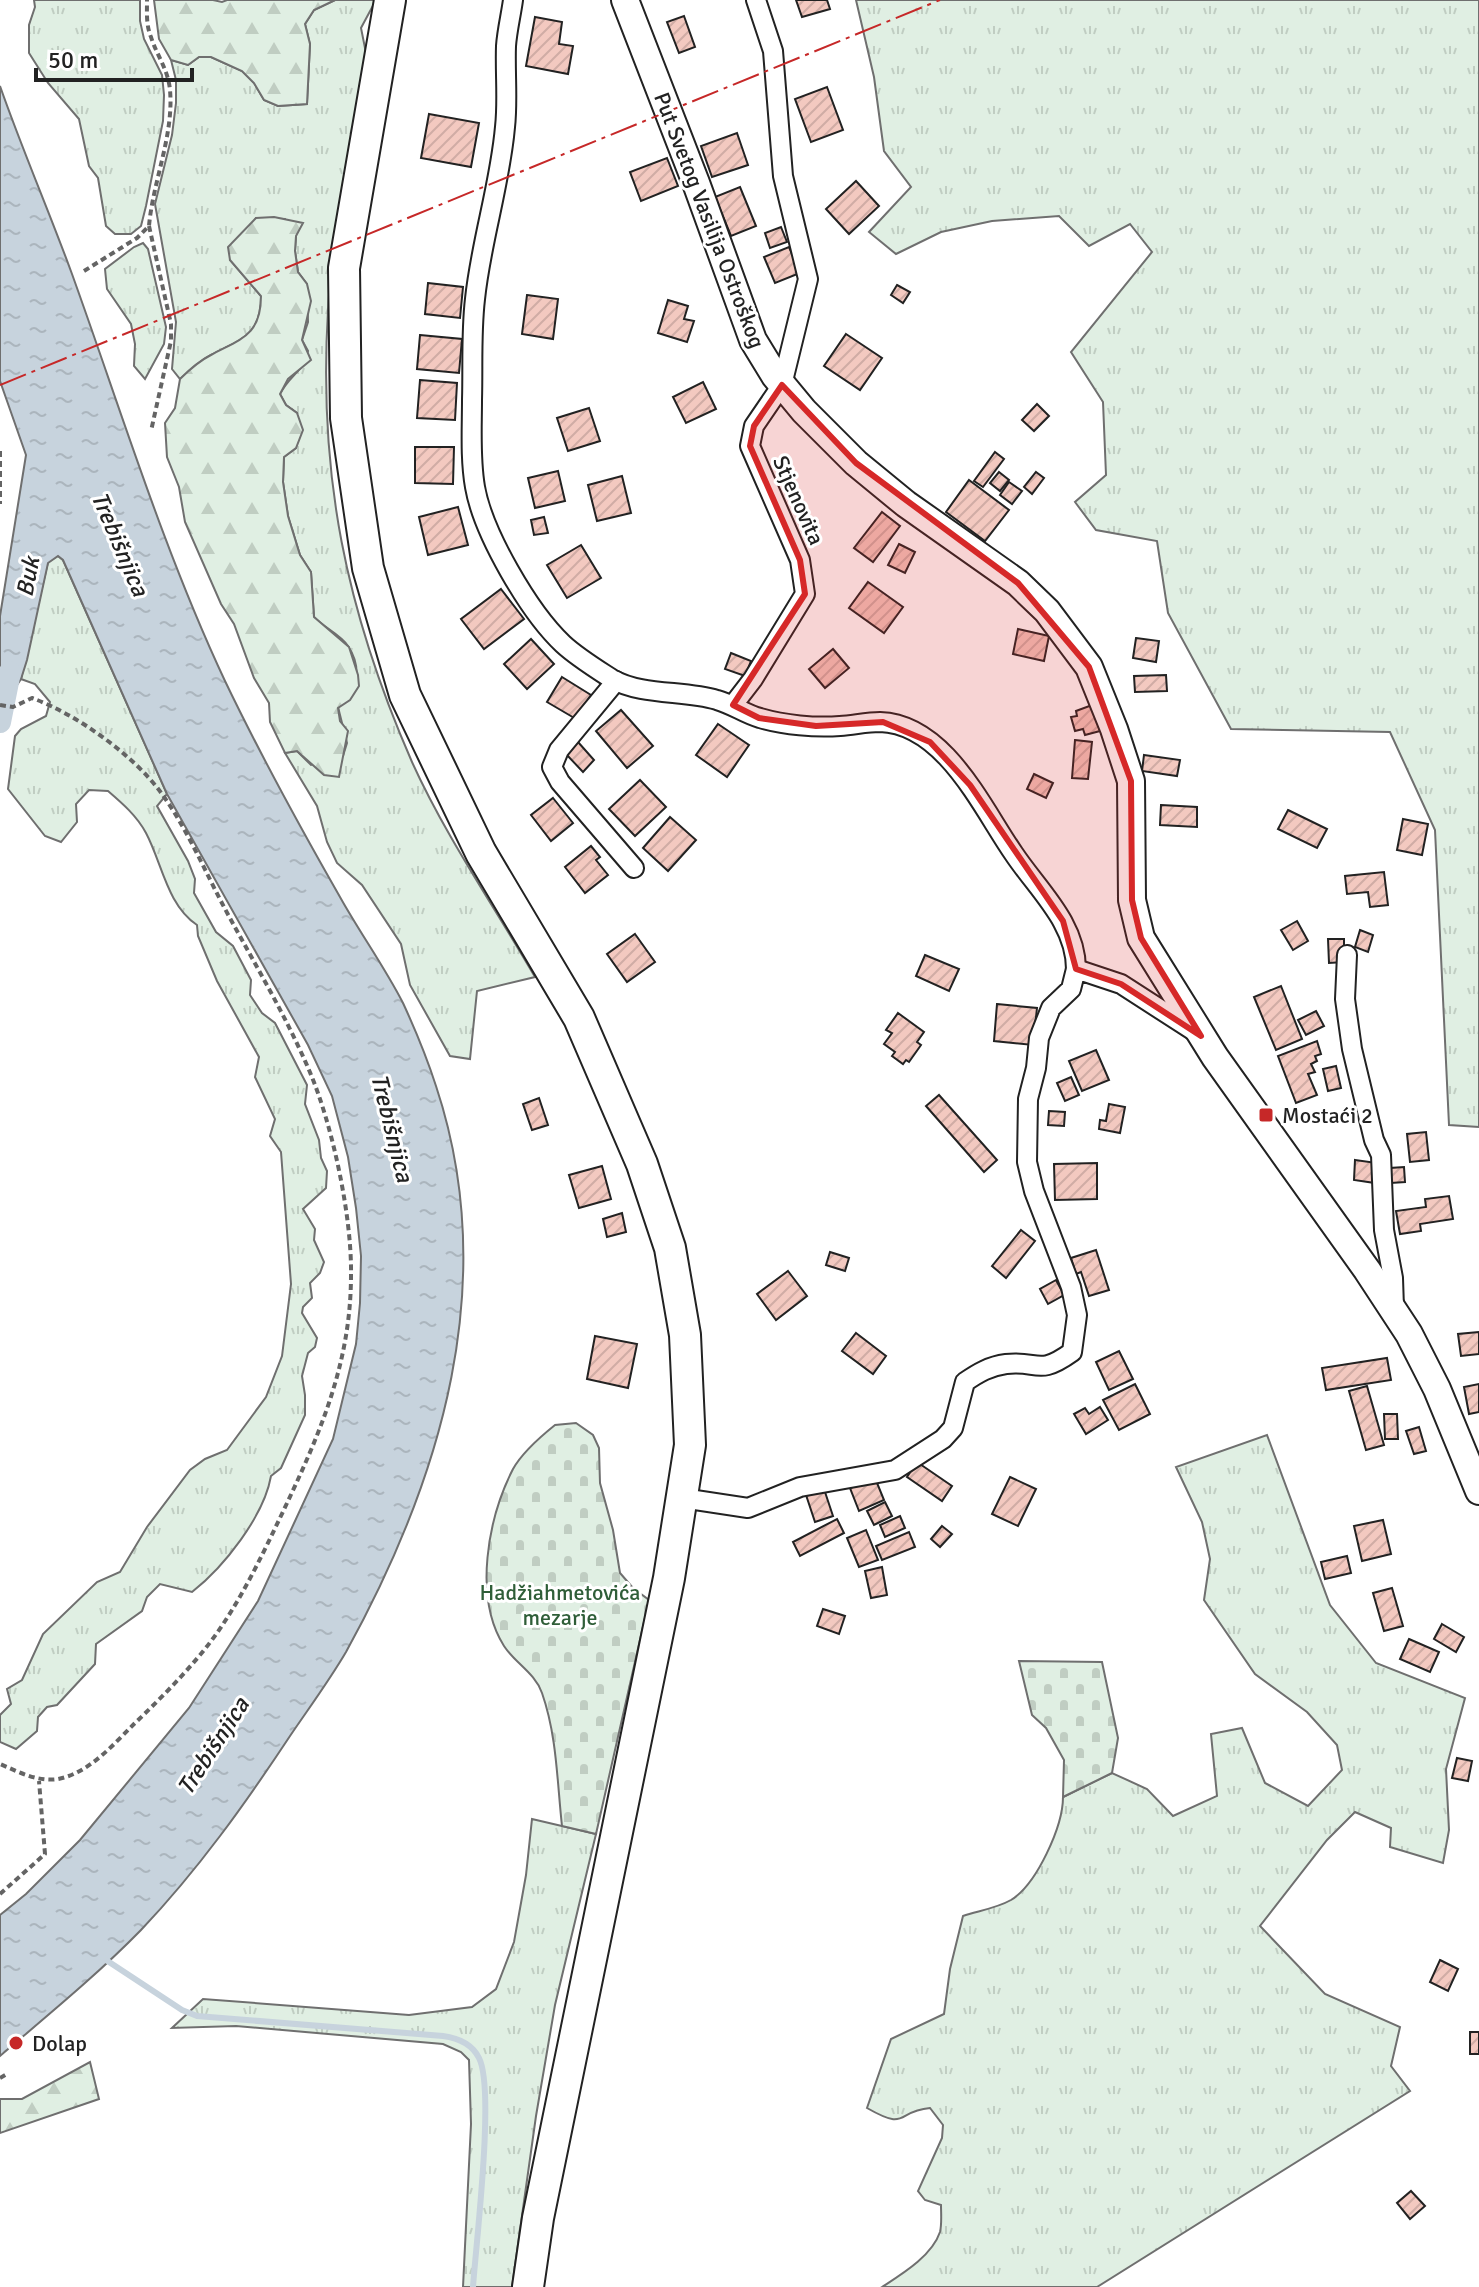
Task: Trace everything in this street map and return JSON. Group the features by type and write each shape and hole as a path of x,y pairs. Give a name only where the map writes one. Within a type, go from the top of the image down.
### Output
{"main road":[{"path":"390,0 344,268 346,418 368,568 405,695 481,853 579,1018 642,1164 670,1248 685,1335 690,1445 669,1578 538,2218 528,2287"}],"street":[{"path":"513,0 506,42 505,127 475,299 472,438 475,489 492,539 542,619 570,650 616,681 715,699 759,718 790,723 838,726 883,722 904,726 930,742 953,763 970,785 1023,868 1063,921 1072,936 1076,969 1071,989 1051,1008 1039,1038 1028,1099 1027,1162 1034,1191 1071,1287 1077,1315 1072,1352 1050,1366 1008,1363 983,1370 965,1382 953,1428 943,1439 895,1470 800,1487 748,1508 682,1498"},
{"name":"Put Svetog Vasilija Ostroškog","path":"625,0 753,340 782,385 856,463 906,504 1018,583 1047,611 1089,667 1131,781 1132,900 1141,938 1201,1036 1394,1311 1437,1389 1479,1491"},
{"name":"Stjenovita","path":"733,705 753,679 805,594 800,560 750,446 754,426 782,385 808,279 783,176 773,51 756,0"},
{"path":"616,681 559,750 552,767 560,782 634,868"},
{"path":"1347,955 1345,999 1352,1049 1374,1140 1381,1155 1384,1230 1393,1278 1394,1311"},
{"path":"1076,969 1121,984 1201,1036"}],"path":[{"path":"147,0 147,24 151,40 168,72 170,93 149,226 171,324 171,341 151,431"},
{"path":"84,271 137,238 149,226"},
{"path":"0,451 0,504"},
{"path":"0,705 13,707 32,698 52,705 106,741 141,771 169,805 289,1028 318,1093 349,1225 352,1275 349,1316 328,1412 259,1560 217,1632 200,1655 109,1748 69,1776 39,1780 0,1764"},
{"path":"0,1894 45,1854 39,1780"},
{"path":"0,2078 7,2074"}],"highlighted area":[{"path":"782,385 856,463 1018,583 1089,667 1131,781 1132,900 1141,938 1201,1036 1121,984 1076,969 1063,921 970,785 930,742 883,722 816,726 759,718 733,705 805,594 800,560 750,446 754,426"}],"green space":[{"path":"34,0 140,0 144,39 162,75 163,121 141,226 131,234 115,234 106,226 98,178 89,166 79,119 48,83 29,53 29,25"},
{"path":"154,0 335,0 314,10 305,24 310,44 307,104 278,106 264,100 242,71 211,57 199,57 188,65 171,60 159,39"},
{"path":"335,0 376,0 361,28 366,53 330,277 326,371 328,429 342,541 370,651 412,762 455,844 535,977 477,991 470,1059 450,1056 410,985 401,944 362,885 337,863 327,842 317,806 285,753 297,751 311,765 343,756 347,743 338,707 354,688 357,671 348,646 314,617 311,572 300,555 288,516 283,482 284,457 296,448 297,413 286,405 280,394 306,359 308,351 302,340 308,322 307,284 298,272 296,236 285,219 256,218 230,260 261,296 260,310 253,328 240,340 202,360 180,379 172,369 176,322 155,204 172,135 176,103 176,80 171,60 188,65 199,57 211,57 242,71 264,100 278,106 307,104 310,44 305,24 314,10"},
{"path":"856,0 1479,0 1479,1127 1449,1125 1435,830 1390,732 1231,729 1168,613 1157,541 1096,530 1075,502 1106,475 1103,402 1071,352 1152,252 1130,224 1089,246 1059,216 992,221 941,232 896,254 869,232 911,187 884,151 874,77"},
{"path":"274,217 303,223 296,236 295,251 298,272 307,284 311,301 302,340 311,360 288,379 280,394 286,405 297,413 303,430 296,448 284,457 283,482 288,516 300,555 311,572 314,617 349,647 358,675 359,686 350,700 338,708 340,721 348,731 339,777 324,775 297,751 285,753 270,722 269,703 254,678 234,624 221,604 185,522 179,487 167,457 165,423 175,408 180,379 202,360 240,340 257,320 261,296 230,260 228,247 256,218"},
{"path":"143,243 148,249 166,327 164,344 145,379 134,366 135,344 131,324 107,289 105,269"},
{"path":"58,556 63,560 167,794 157,806 188,861 195,879 194,893 216,932 233,946 251,980 250,995 262,1013 275,1023 307,1085 305,1104 327,1171 326,1188 303,1209 315,1229 314,1240 324,1262 320,1273 310,1283 312,1298 303,1307 302,1313 317,1338 315,1347 308,1353 302,1376 305,1415 281,1468 271,1476 260,1507 241,1540 217,1569 192,1592 160,1584 147,1597 142,1611 96,1644 95,1664 57,1705 47,1707 38,1717 37,1731 16,1749 0,1742 0,1715 11,1704 7,1689 22,1680 43,1634 97,1582 120,1572 147,1527 190,1470 205,1459 227,1450 266,1397 282,1356 291,1284 281,1152 270,1136 275,1119 255,1077 259,1057 217,981 198,936 197,925 187,917 172,895 146,833 134,815 108,791 89,790 76,804 77,822 61,842 45,836 8,789 15,736 21,729 46,716 50,702 35,684 21,679 48,562"},
{"name":"Hadžiahmetovića mezarje","path":"576,1423 593,1435 599,1448 600,1483 613,1530 620,1573 649,1600 596,1834 562,1826 554,1742 547,1709 535,1680 504,1646 494,1626 487,1581 491,1534 513,1469 526,1451 555,1425"},
{"path":"1267,1435 1330,1605 1376,1663 1465,1698 1446,1769 1449,1830 1443,1863 1390,1847 1391,1828 1355,1812 1327,1840 1260,1926 1325,1994 1400,2027 1391,2066 1410,2091 1097,2287 882,2287 916,2264 930,2249 940,2232 941,2222 941,2205 925,2200 918,2191 942,2138 943,2125 930,2108 890,2119 867,2108 891,2039 944,2014 950,1969 963,1916 1011,1900 1021,1892 1047,1853 1059,1823 1063,1797 1112,1773 1147,1789 1173,1816 1217,1796 1211,1734 1242,1728 1265,1783 1308,1806 1342,1770 1337,1745 1307,1712 1255,1674 1204,1600 1210,1559 1202,1522 1176,1467"},
{"path":"1019,1661 1102,1662 1118,1738 1112,1773 1063,1797 1064,1760 1046,1728 1032,1715"},
{"path":"532,1819 596,1834 555,2005 512,2287 463,2287 471,2124 469,2060 461,2052 443,2044 236,2026 172,2028 203,1999 409,2015 472,2007 496,1989 514,1942"},
{"path":"90,2062 99,2099 0,2133 0,2099 22,2099"}],"water":[{"name":"Trebišnjica","path":"0,86 72,274 162,530 203,631 266,763 340,897 396,989 421,1044 436,1086 455,1159 463,1233 461,1305 451,1377 434,1448 410,1518 346,1652 256,1787 182,1884 107,1963 0,2056 0,1915 26,1894 80,1840 189,1708 258,1601 333,1439 356,1344 361,1256 348,1157 332,1096 308,1045 167,794 63,560 58,556 48,563 21,679 7,700 0,699 0,616 26,455 0,381"}],"building":[{"path":"796,0 827,0 830,9 802,17"},
{"path":"684,16 695,47 679,53 667,22"},
{"path":"535,17 562,22 559,44 573,46 568,74 526,66"},
{"path":"827,87 843,130 811,142 795,99"},
{"path":"429,114 479,123 471,167 421,158"},
{"path":"737,133 748,165 712,177 701,146"},
{"path":"667,158 678,186 641,201 630,172"},
{"path":"856,181 879,206 849,234 826,209"},
{"path":"740,187 756,226 731,236 715,197"},
{"path":"781,227 787,242 770,248 765,233"},
{"path":"789,247 800,273 775,283 764,257"},
{"path":"428,283 463,287 460,318 425,314"},
{"path":"897,285 910,292 903,303 891,295"},
{"path":"527,295 558,299 553,339 522,334"},
{"path":"668,300 688,306 684,319 694,321 687,342 658,333"},
{"path":"846,334 882,358 860,390 824,366"},
{"path":"420,335 462,339 459,373 417,369"},
{"path":"420,380 457,383 455,420 417,418"},
{"path":"703,382 716,409 686,423 673,397"},
{"path":"1037,404 1049,416 1034,431 1022,420"},
{"path":"589,408 600,441 568,451 557,418"},
{"path":"415,447 454,447 453,484 415,483"},
{"path":"995,452 1004,459 983,487 974,481"},
{"path":"558,471 565,501 535,508 528,478"},
{"path":"999,472 1009,480 1000,491 990,483"},
{"path":"1036,472 1044,478 1032,494 1024,487"},
{"path":"622,476 631,513 597,521 588,485"},
{"path":"969,480 1009,510 985,541 946,512"},
{"path":"1009,482 1022,491 1012,504 1000,495"},
{"path":"458,507 468,545 428,555 419,517"},
{"path":"882,512 900,526 873,562 854,548"},
{"path":"544,517 548,533 534,535 531,520"},
{"path":"899,544 915,552 905,573 888,565"},
{"path":"581,545 601,578 567,598 547,565"},
{"path":"868,582 903,607 884,633 849,608"},
{"path":"501,589 524,619 484,649 461,619"},
{"path":"1018,629 1049,636 1044,661 1013,654"},
{"path":"1136,638 1159,641 1156,662 1133,658"},
{"path":"531,639 554,664 527,689 504,664"},
{"path":"833,649 849,668 825,688 809,669"},
{"path":"731,653 751,661 745,676 725,669"},
{"path":"1166,675 1167,691 1135,692 1134,676"},
{"path":"562,677 591,695 576,719 547,702"},
{"path":"1092,705 1100,731 1085,735 1083,729 1075,731 1071,717 1077,716 1076,711"},
{"path":"621,710 653,746 627,768 596,731"},
{"path":"718,724 749,745 727,777 696,755"},
{"path":"1075,740 1092,742 1088,779 1072,778"},
{"path":"578,742 594,760 583,772 566,754"},
{"path":"1144,755 1180,760 1177,776 1142,771"},
{"path":"1034,774 1053,783 1046,798 1027,789"},
{"path":"640,780 666,807 635,836 609,809"},
{"path":"553,798 573,823 551,841 531,815"},
{"path":"1161,805 1197,807 1197,827 1160,825"},
{"path":"1288,810 1327,829 1317,848 1278,829"},
{"path":"670,817 696,840 668,871 643,848"},
{"path":"1403,819 1428,824 1422,855 1397,850"},
{"path":"591,846 600,857 596,860 608,875 585,893 565,867"},
{"path":"1384,872 1388,905 1370,907 1368,892 1347,894 1345,876"},
{"path":"1297,921 1308,941 1293,950 1281,930"},
{"path":"1360,930 1373,935 1368,952 1355,947"},
{"path":"635,934 655,962 627,982 607,954"},
{"path":"1328,939 1344,939 1344,962 1329,963"},
{"path":"925,955 959,969 949,991 916,976"},
{"path":"1281,986 1302,1039 1276,1050 1254,997"},
{"path":"997,1004 1037,1008 1033,1045 994,1041"},
{"path":"1316,1011 1324,1026 1306,1035 1298,1020"},
{"path":"898,1013 924,1032 917,1042 921,1045 909,1062 906,1060 903,1064 892,1056 895,1052 884,1044 892,1033 886,1030"},
{"path":"1317,1041 1321,1054 1315,1056 1317,1061 1311,1064 1315,1072 1308,1074 1317,1095 1296,1103 1278,1056"},
{"path":"1096,1050 1109,1080 1082,1091 1069,1061"},
{"path":"1336,1066 1341,1088 1328,1091 1323,1069"},
{"path":"1071,1077 1079,1095 1065,1101 1057,1083"},
{"path":"939,1095 997,1160 984,1172 926,1106"},
{"path":"539,1098 548,1125 532,1130 523,1104"},
{"path":"1109,1104 1125,1107 1120,1133 1099,1129 1100,1120 1106,1121"},
{"path":"1049,1111 1065,1112 1064,1126 1048,1125"},
{"path":"1426,1132 1429,1160 1410,1162 1407,1134"},
{"path":"1355,1160 1377,1163 1375,1183 1354,1180"},
{"path":"1097,1163 1097,1199 1055,1200 1054,1164"},
{"path":"602,1166 611,1199 579,1208 569,1175"},
{"path":"1404,1167 1405,1182 1391,1183 1390,1168"},
{"path":"1449,1196 1453,1219 1420,1224 1421,1231 1400,1234 1396,1211 1426,1207 1425,1199"},
{"path":"622,1213 626,1232 607,1237 603,1219"},
{"path":"1021,1230 1035,1241 1006,1278 992,1266"},
{"path":"1096,1250 1109,1290 1089,1296 1081,1272 1076,1274 1071,1258"},
{"path":"830,1252 849,1258 845,1271 826,1265"},
{"path":"788,1271 807,1296 776,1320 757,1294"},
{"path":"1056,1280 1064,1295 1048,1304 1040,1289"},
{"path":"1479,1332 1479,1354 1461,1356 1458,1334"},
{"path":"856,1333 886,1356 873,1374 842,1351"},
{"path":"595,1336 637,1344 628,1388 587,1379"},
{"path":"1119,1351 1133,1379 1109,1390 1096,1362"},
{"path":"1387,1358 1391,1380 1326,1390 1322,1368"},
{"path":"1135,1384 1150,1414 1119,1430 1103,1400"},
{"path":"1479,1384 1479,1412 1469,1414 1464,1387"},
{"path":"1367,1386 1384,1445 1366,1450 1349,1391"},
{"path":"1100,1407 1108,1420 1086,1434 1074,1414 1085,1408 1089,1414"},
{"path":"1384,1414 1397,1414 1398,1439 1385,1439"},
{"path":"1419,1427 1426,1451 1414,1454 1406,1431"},
{"path":"917,1462 952,1486 942,1501 907,1477"},
{"path":"1010,1477 1036,1489 1018,1526 992,1514"},
{"path":"875,1478 884,1500 859,1511 850,1488"},
{"path":"824,1489 833,1516 815,1522 806,1495"},
{"path":"885,1502 892,1516 874,1525 867,1511"},
{"path":"900,1516 905,1528 885,1537 880,1525"},
{"path":"837,1519 844,1533 800,1556 793,1542"},
{"path":"1383,1520 1391,1554 1362,1561 1354,1526"},
{"path":"942,1526 952,1534 940,1547 931,1539"},
{"path":"866,1530 878,1560 859,1567 847,1538"},
{"path":"909,1532 915,1547 882,1560 876,1546"},
{"path":"1347,1556 1351,1573 1325,1579 1321,1562"},
{"path":"882,1567 887,1595 871,1598 865,1571"},
{"path":"1392,1588 1403,1626 1384,1631 1373,1593"},
{"path":"823,1609 845,1616 839,1634 817,1626"},
{"path":"1442,1624 1464,1637 1456,1652 1434,1639"},
{"path":"1409,1639 1439,1652 1430,1672 1400,1659"},
{"path":"1457,1758 1472,1761 1468,1781 1452,1778"},
{"path":"1440,1960 1458,1969 1448,1991 1430,1982"},
{"path":"1470,2032 1479,2032 1479,2054 1470,2054"},
{"path":"1411,2191 1425,2206 1410,2219 1397,2203"}],"waterway":[{"name":"Buk","path":"0,722 10,672"},
{"path":"103,1958 182,2010 197,2016 443,2036 459,2040 473,2049 483,2075 485,2101 473,2287"}],"power":[{"path":"0,385 940,0"}],"place":[{"name":"Mostaći 2","path":"1266,1115"},
{"name":"Dolap","path":"16,2043"}]}
